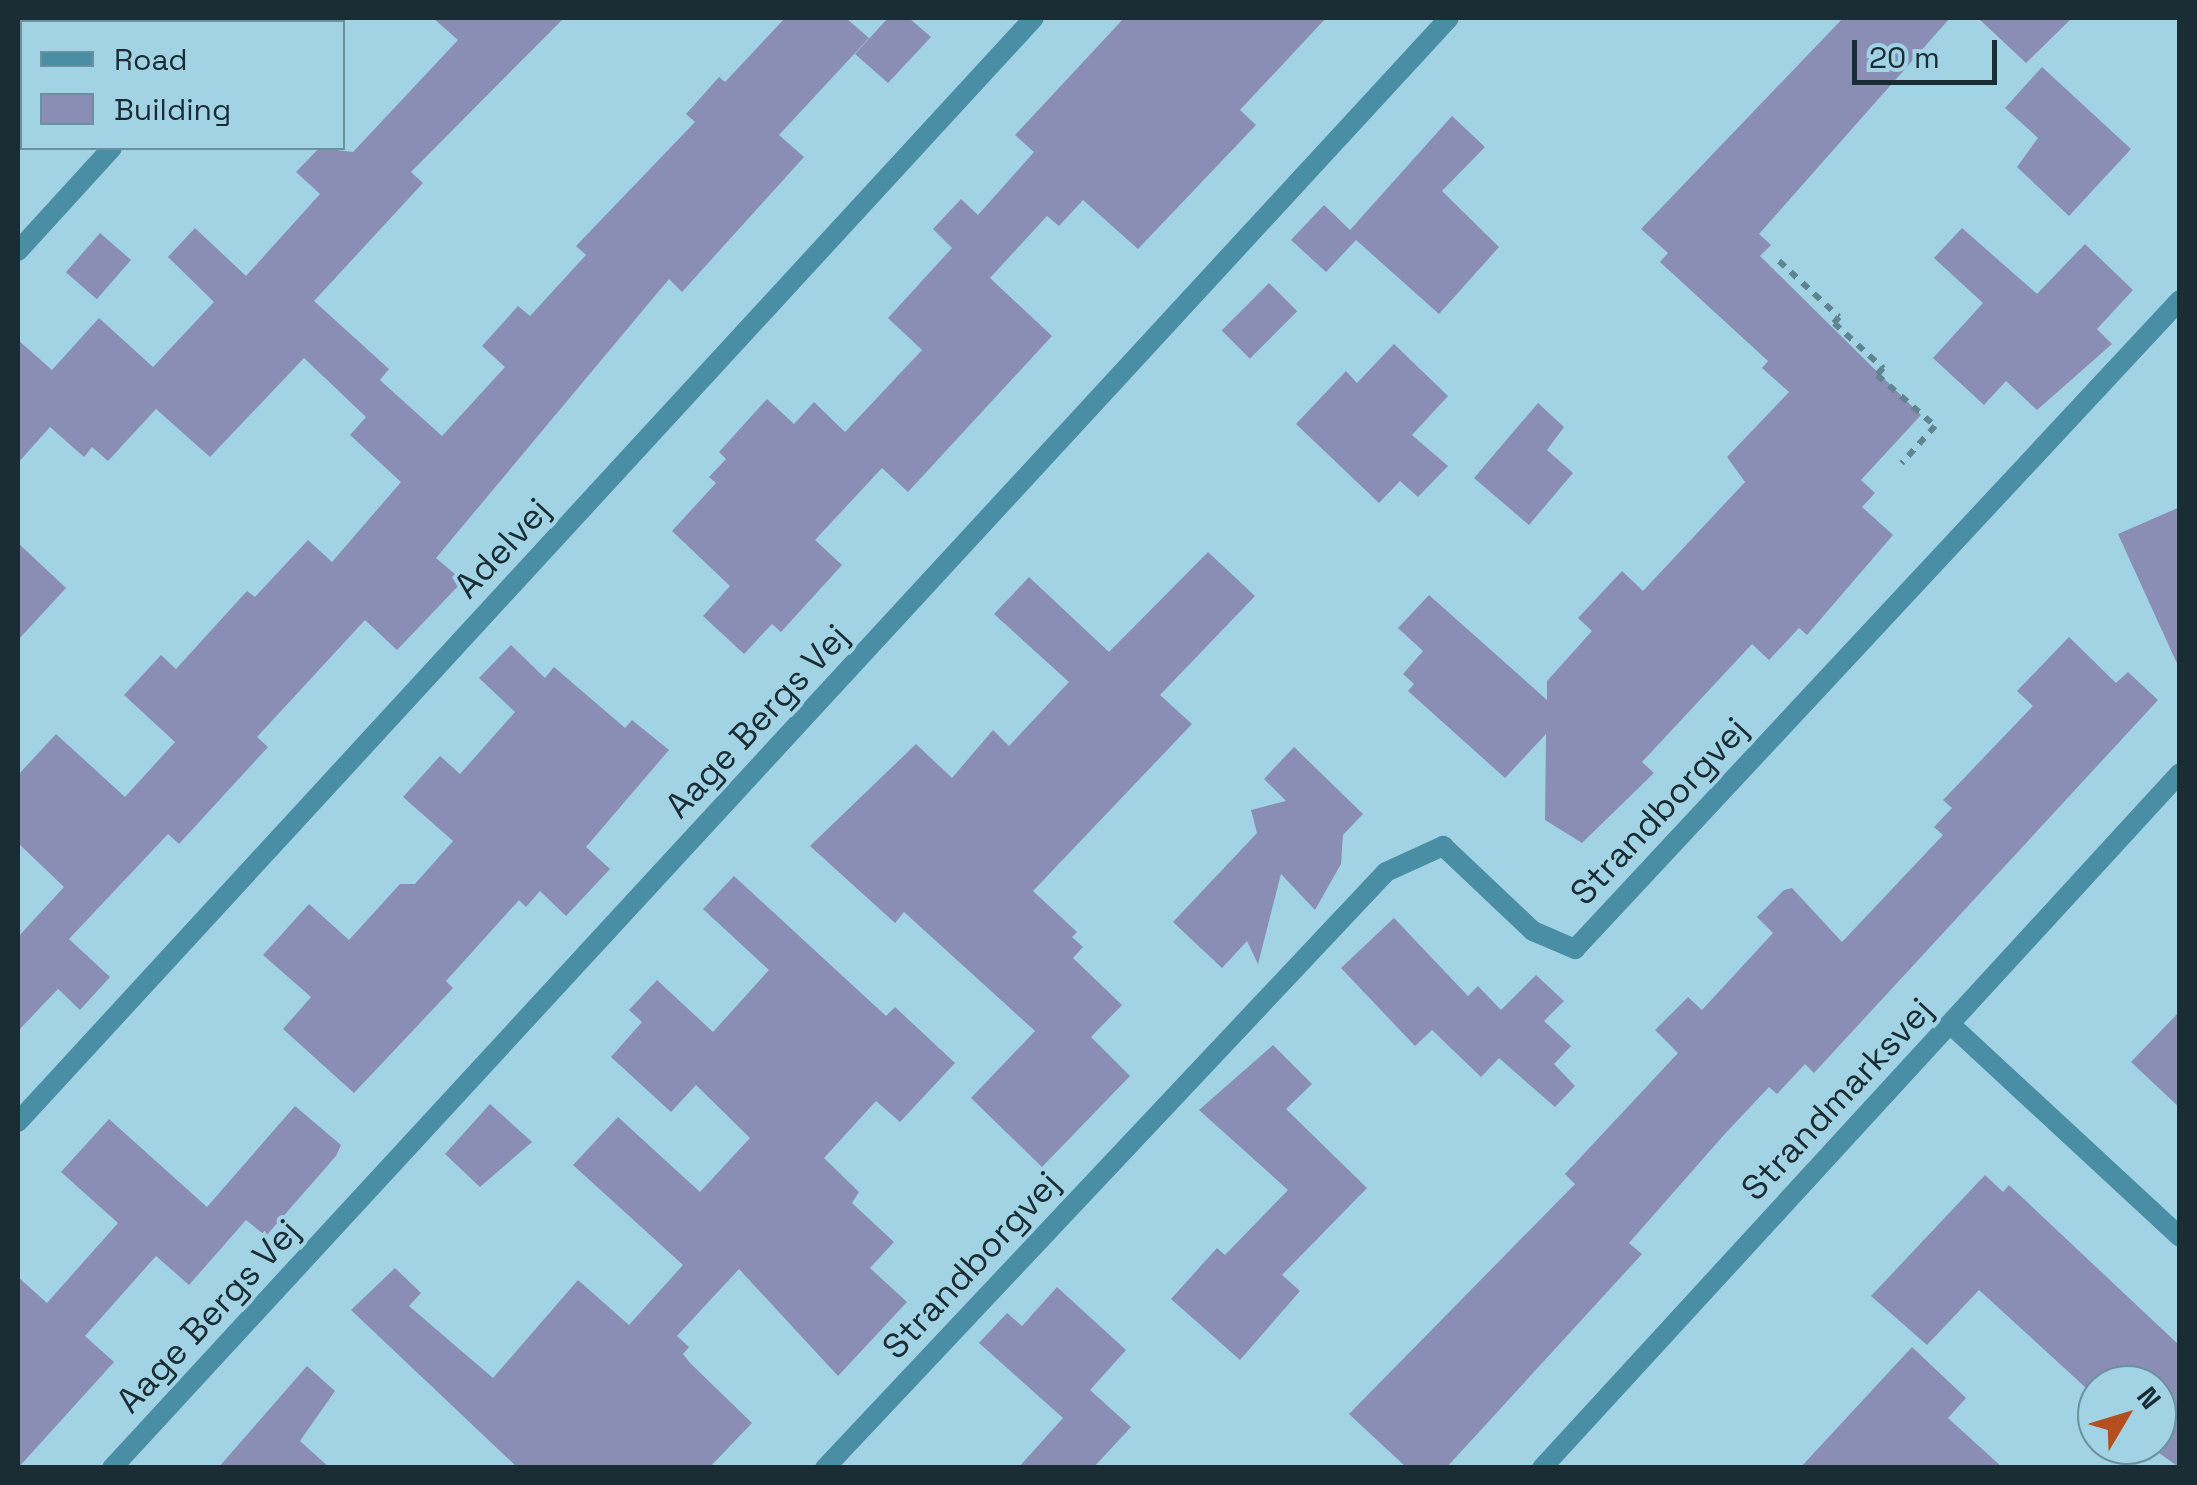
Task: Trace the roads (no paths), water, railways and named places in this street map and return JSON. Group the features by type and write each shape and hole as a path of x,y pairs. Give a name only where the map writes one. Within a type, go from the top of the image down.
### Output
{"street":[{"name":"Adelvej","path":"18,1122 1034,18"},
{"name":"Aage Bergs Vej","path":"112,1468 1448,18"},
{"path":"18,250 110,150"},
{"name":"Strandborgvej","path":"825,1468 1386,872 1444,846 1533,931 1574,949 2180,300"},
{"name":"Strandmarksvej","path":"1542,1468 2180,773"},
{"path":"1950,1024 2180,1238"}]}
